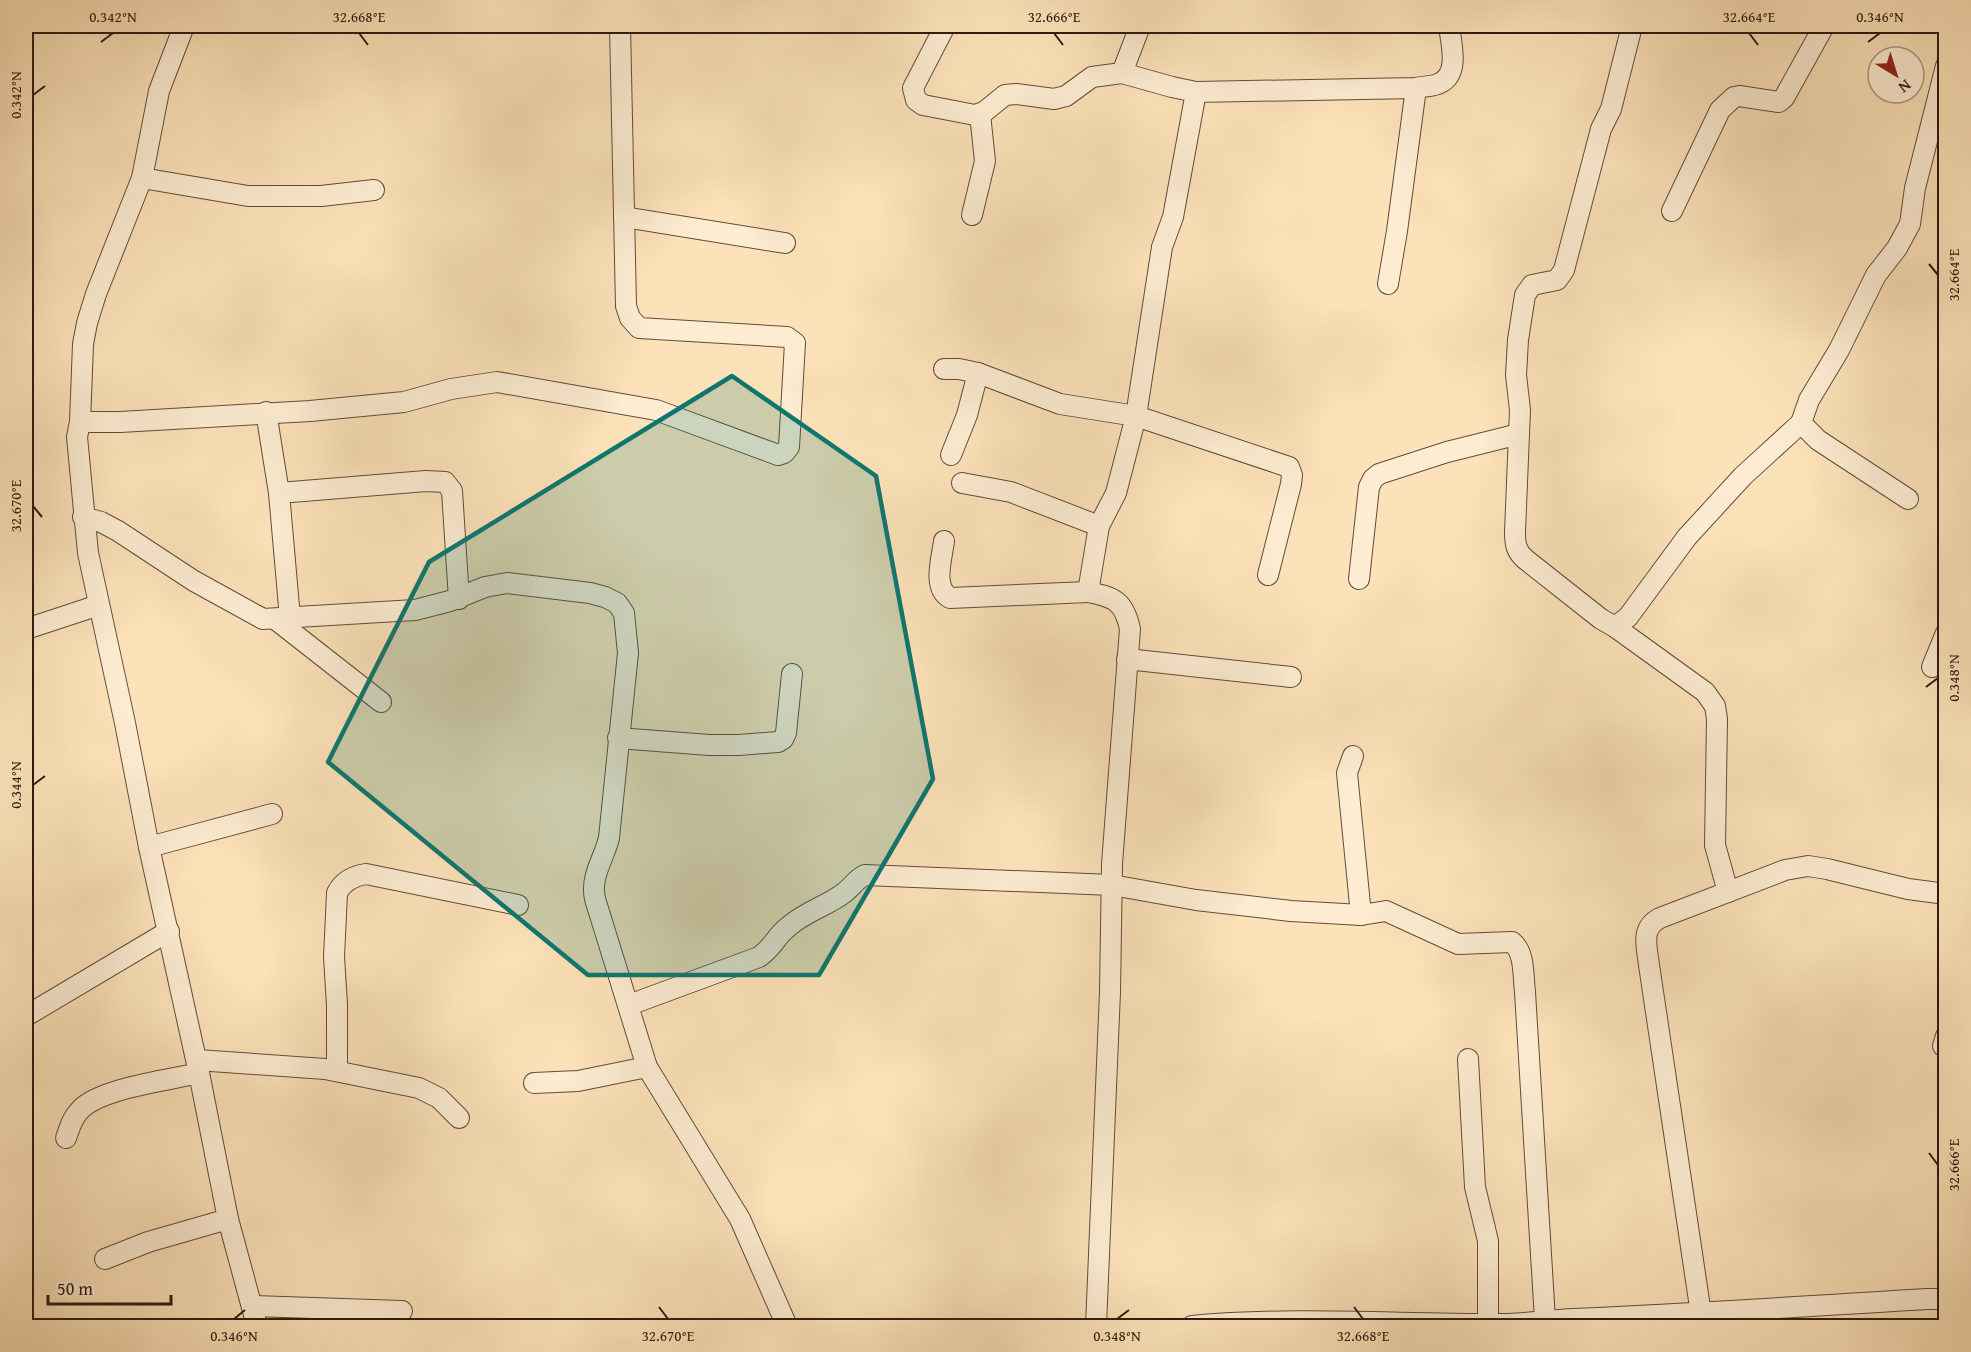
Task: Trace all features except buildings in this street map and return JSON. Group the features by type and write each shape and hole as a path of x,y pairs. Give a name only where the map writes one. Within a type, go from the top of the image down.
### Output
{"street":[{"path":"184,26 159,91 142,178 87,322 83,344 80,422 77,437 88,553 149,847 198,1066 228,1219 258,1326"},
{"path":"80,422 120,422 310,411 404,402 451,389 497,382 656,410 778,455 784,453 789,447 795,343 787,337 639,328 630,318 626,306 620,26"},
{"path":"945,26 914,86 914,96 919,103 930,107 975,115 980,114 1005,95 1016,94 1054,99 1066,96 1092,77 1122,73 1196,92 1416,88 1441,83 1449,76 1452,69 1449,26"},
{"path":"1122,73 1140,26"},
{"path":"1632,26 1611,109 1601,129 1564,270 1557,280 1532,285 1525,295 1518,340 1516,375 1520,410 1515,545 1525,559 1601,619 1705,692 1715,706 1717,719 1715,845 1728,892"},
{"path":"1672,211 1720,110 1734,97 1739,96 1779,102 1784,98 1824,26"},
{"path":"1615,627 1628,617 1687,537 1743,476 1801,423 1809,400 1839,350 1876,275 1897,248 1910,224 1915,188 1946,66"},
{"path":"1388,284 1416,88"},
{"path":"1088,592 1099,526 1116,493 1136,416 1162,248 1173,217 1196,92"},
{"path":"972,215 985,161 980,114"},
{"path":"142,178 248,196 321,196 374,190"},
{"path":"624,217 785,243"},
{"path":"944,369 978,373 1060,404 1136,416 1289,467 1292,484 1268,576"},
{"path":"951,455 970,406 978,373"},
{"path":"266,412 279,493 282,618 381,702"},
{"path":"1801,423 1818,440 1908,499"},
{"path":"1359,579 1369,487 1373,479 1379,474 1447,452 1519,434"},
{"path":"279,493 426,481 445,482 452,491 459,598"},
{"path":"962,483 1011,492 1099,526"},
{"path":"83,517 101,522 118,531 194,581 263,619 415,610 459,598 495,584 519,583 590,593 617,603 624,613 628,653 609,838 606,852 594,877 593,890 647,1067 740,1219 787,1326"},
{"path":"944,542 939,579 943,592 950,598 1088,592 1113,598 1124,610 1130,629 1112,864 1110,992 1096,1326"},
{"path":"26,629 99,605"},
{"path":"1932,667 1946,633"},
{"path":"1127,659 1291,677"},
{"path":"618,738 709,745 778,742 786,733 792,674"},
{"path":"1353,756 1347,773 1361,915"},
{"path":"149,847 272,814"},
{"path":"1701,1314 1646,936 1647,930 1653,922 1728,892 1785,870 1808,867 1818,867 1908,889 1946,894"},
{"path":"337,1071 334,957 337,893 341,886 356,876 366,874 518,906"},
{"path":"629,1005 759,957 773,946 791,924 844,893 857,879 865,875 1112,885 1196,900 1291,911 1361,915 1386,911 1458,944 1509,941 1518,946 1525,992 1545,1320"},
{"path":"26,1016 169,931"},
{"path":"1468,1059 1475,1187 1488,1241 1488,1323"},
{"path":"66,1138 71,1121 82,1108 102,1095 198,1066 283,1065 337,1071 428,1091 439,1098 459,1118"},
{"path":"534,1083 578,1081 647,1067"},
{"path":"105,1259 148,1242 228,1219"},
{"path":"1192,1326 1488,1323 1511,1325 1545,1320 1701,1314 1946,1299"},
{"path":"253,1306 402,1311"}],"highlighted area":[{"path":"732,376 876,476 933,779 819,975 588,975 328,762 429,562"}]}
